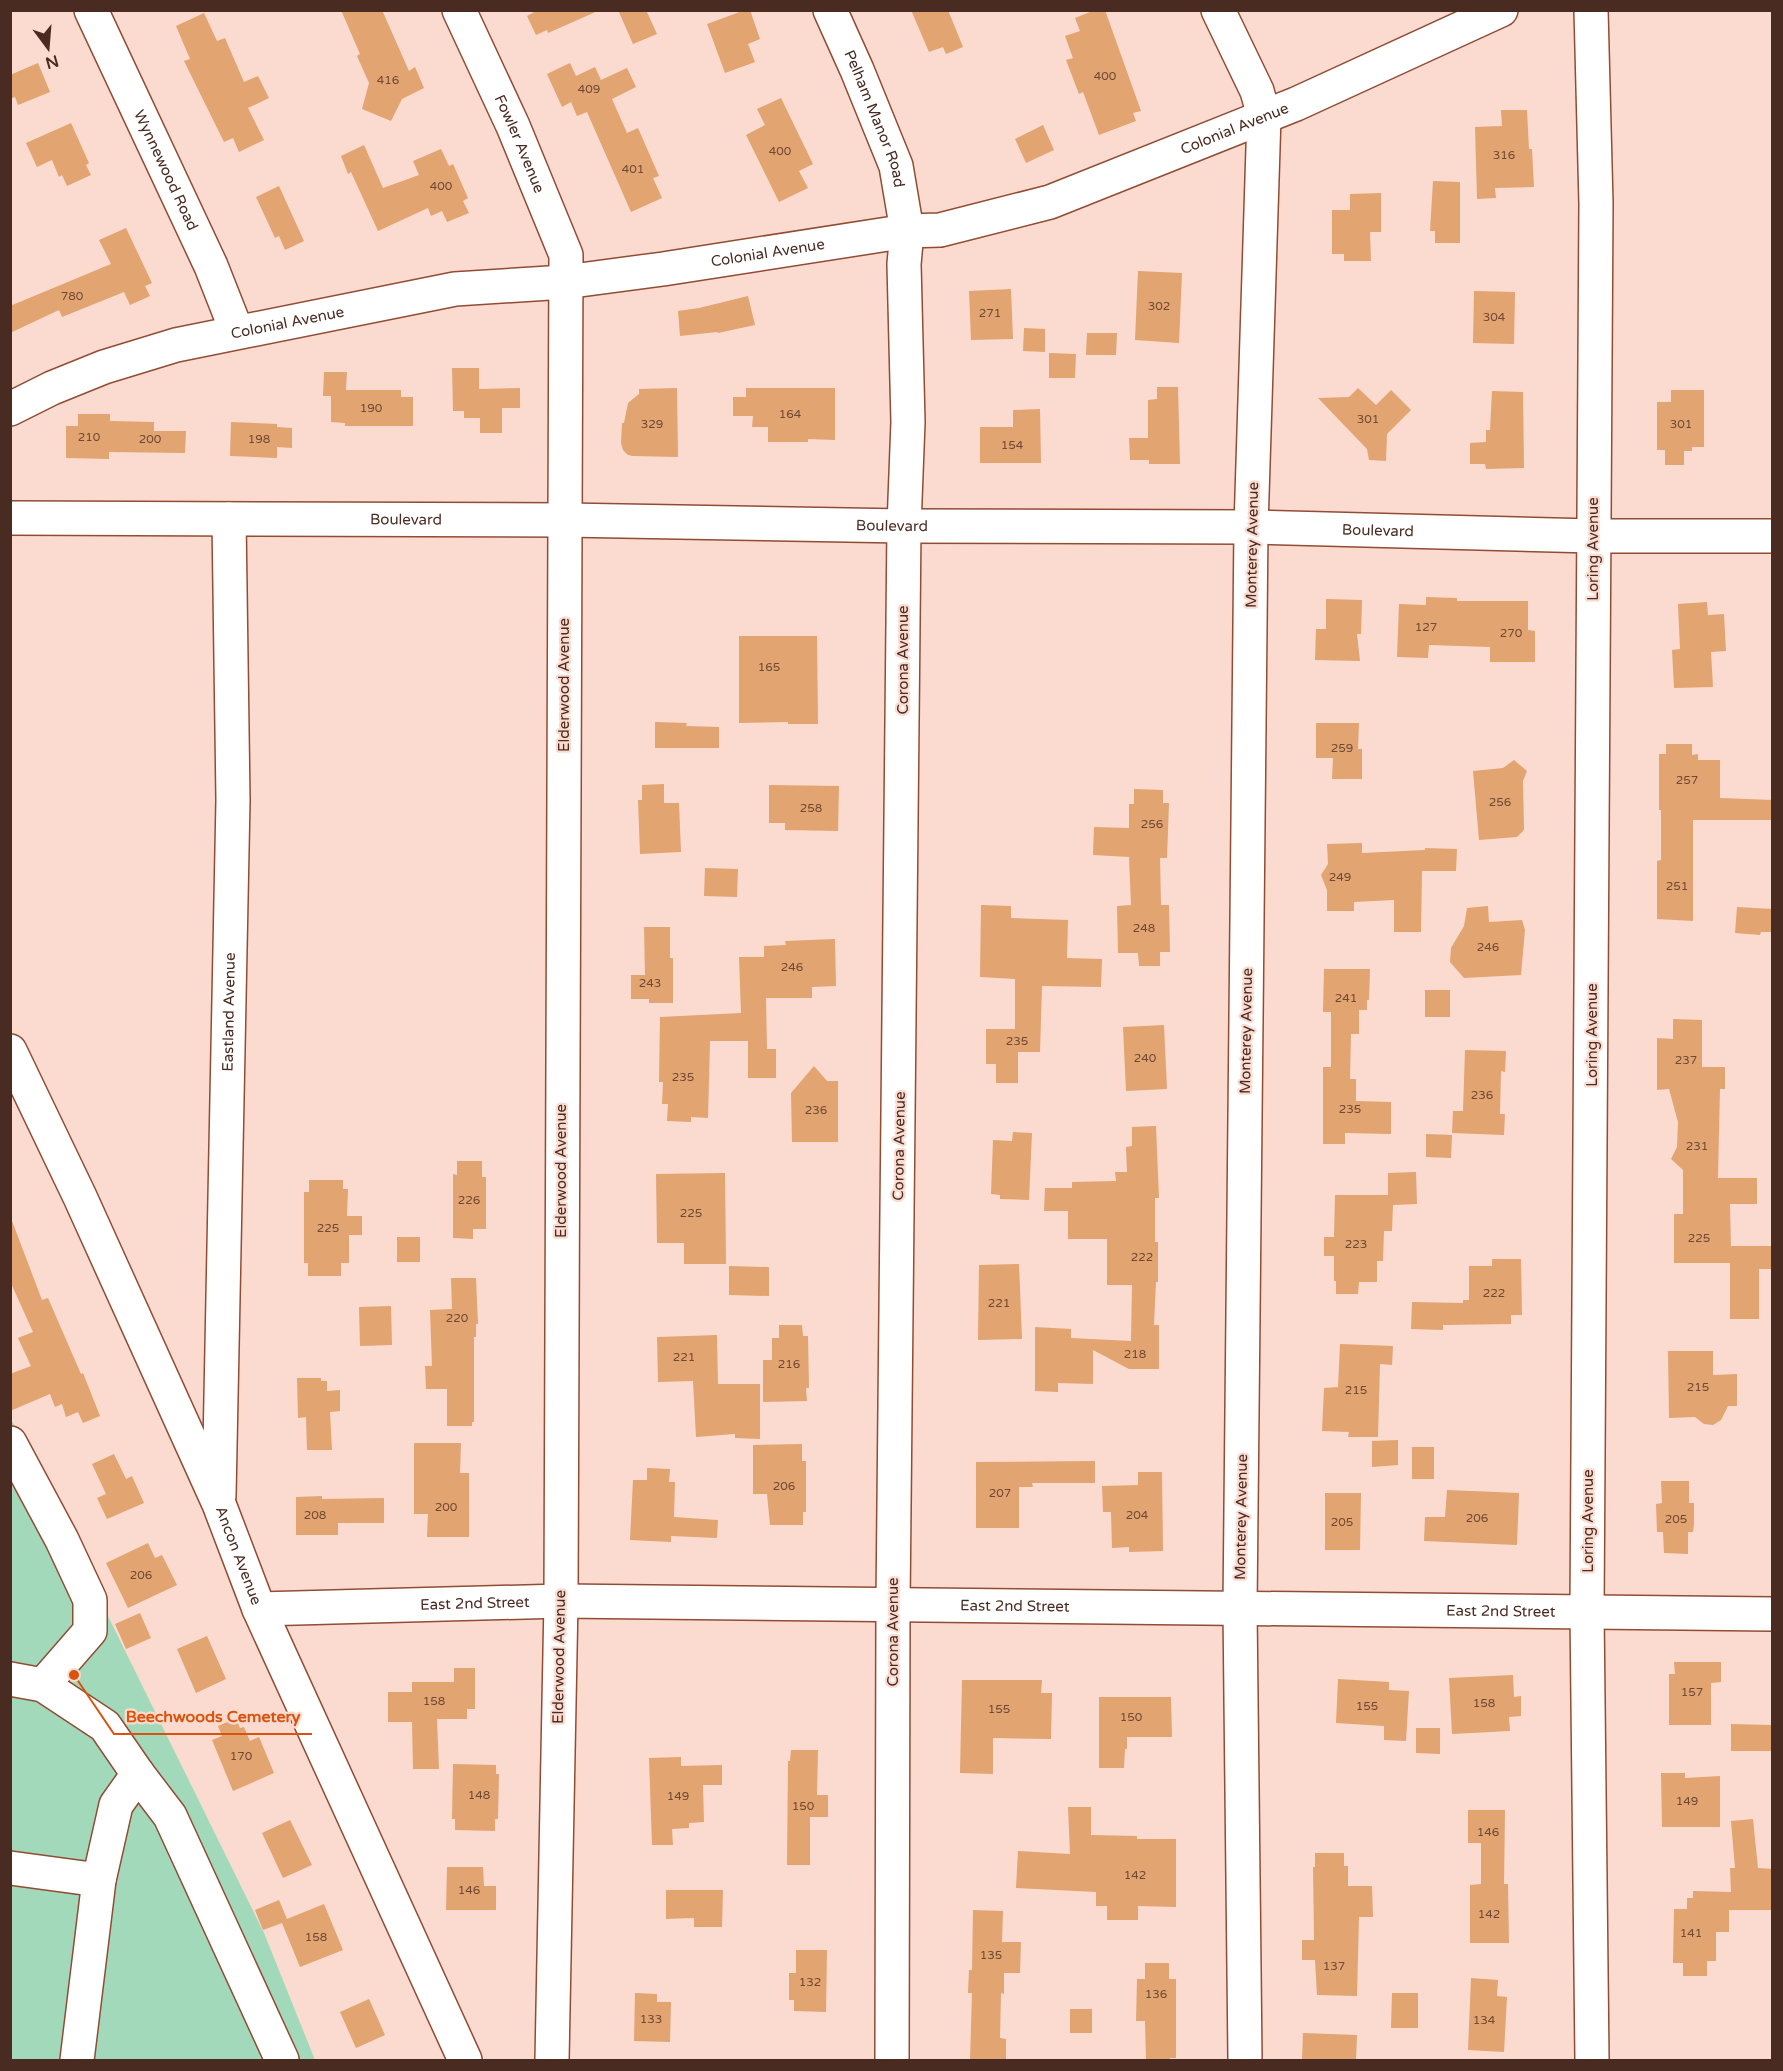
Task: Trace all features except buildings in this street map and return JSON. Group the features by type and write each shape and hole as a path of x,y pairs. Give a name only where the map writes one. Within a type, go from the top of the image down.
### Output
{"street":[{"name":"Wynnewood Road","path":"91,10 211,266 237,332"},
{"name":"Fowler Avenue","path":"459,10 513,126 566,255 565,282"},
{"name":"Pelham Manor Road","path":"830,10 857,69 896,166 907,231"},
{"name":"Monterey Avenue","path":"1218,10 1257,90 1263,116 1251,527 1240,1608 1245,2061"},
{"name":"Colonial Avenue","path":"10,409 52,388 104,367 176,345 237,332 455,289 565,282 907,231 940,230 1050,202 1296,104 1502,10"},
{"name":"Loring Avenue","path":"1591,10 1596,204 1587,1611 1592,2061"},
{"name":"Corona Avenue","path":"892,2061 893,1604 904,526 908,422 904,264 907,231"},
{"name":"Elderwood Avenue","path":"552,2061 561,1601 565,282"},
{"name":"Boulevard","path":"10,518 565,520 904,526 1251,527 1593,536 1773,536"},
{"name":"Eastland Avenue","path":"219,1504 233,800 229,519"},
{"name":"Ancon Avenue","path":"10,1052 80,1197 219,1504 259,1609 465,2061"},
{"path":"10,1443 62,1540 90,1600 90,1631 43,1685"},
{"name":"East 2nd Street","path":"259,1609 561,1601 1773,1614"},
{"path":"10,1678 43,1685 105,1726 170,1816 282,2061"},
{"path":"77,2061 99,1880 116,1805 138,1774"},
{"path":"10,1868 99,1880"}],"green space":[{"path":"10,1417 264,1933 315,2060 11,2060"}],"place":[{"name":"Beechwoods Cemetery","path":"74,1675"}]}
